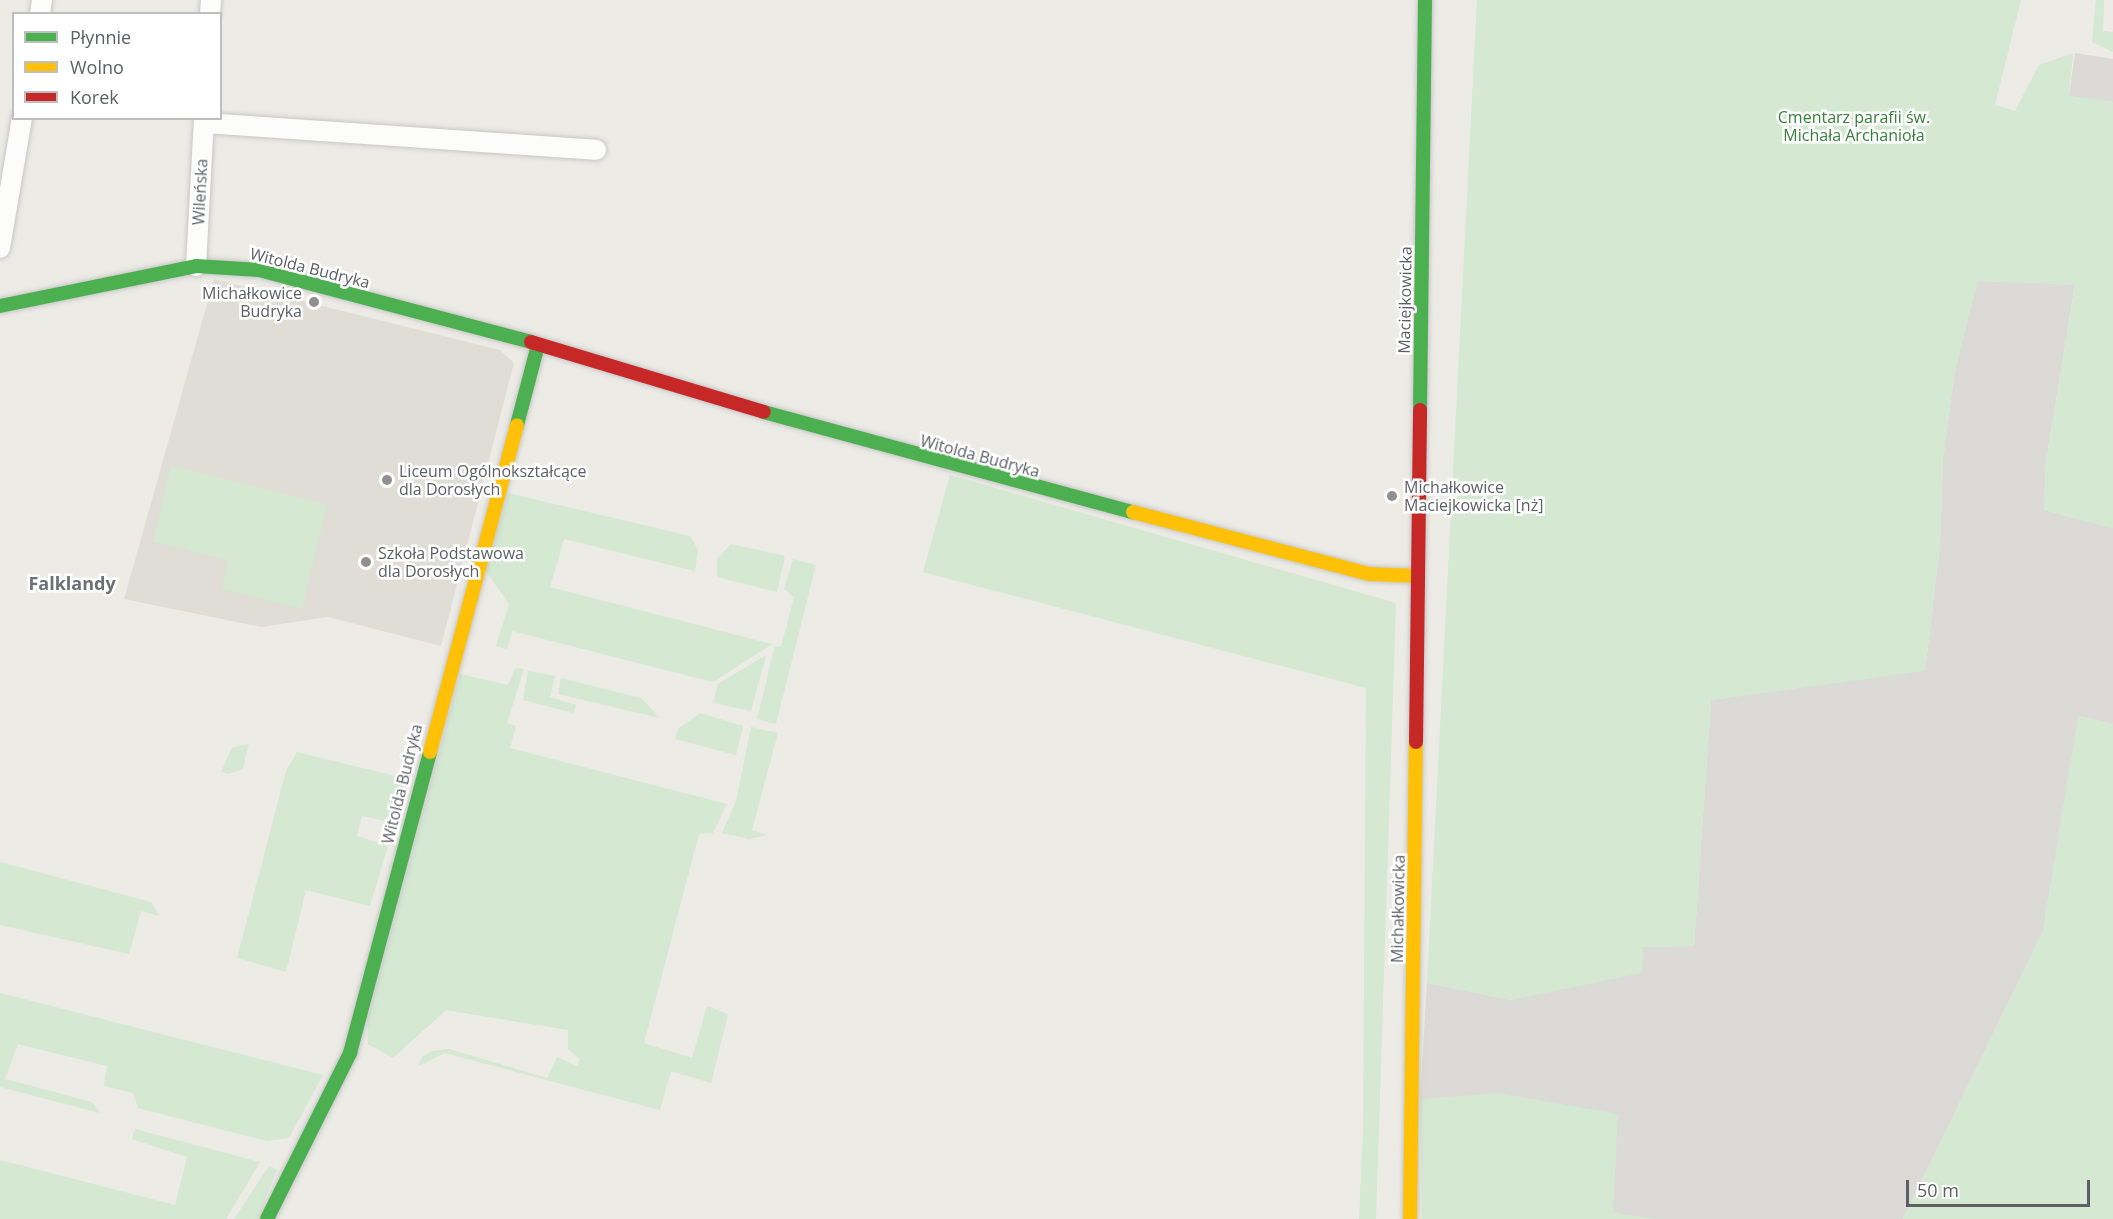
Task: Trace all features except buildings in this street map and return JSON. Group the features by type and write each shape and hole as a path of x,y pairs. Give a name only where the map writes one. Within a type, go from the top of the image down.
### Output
{"street":[{"name":"Maciejkowicka","path":"1418,600 1425,0"},
{"path":"0,248 8,148 21,120"},
{"path":"204,121 596,150"},
{"name":"Wileńska","path":"196,266 204,121"},
{"name":"Witolda Budryka","path":"0,306 196,266 234,265 538,345 886,448 1369,574 1418,576"},
{"name":"Witolda Budryka","path":"267,1219 350,1053 538,345"},
{"name":"Michałkowicka","path":"1410,1219 1418,600"}],"shaded area":[{"path":"2075,53 2113,59 2113,102 2069,96"},
{"path":"214,279 500,350 514,363 441,646 328,617 261,627 124,599"},
{"path":"1977,281 2075,284 2046,462 2044,510 2113,528 2113,724 2079,716 2043,931 1903,1219 1653,1219 1613,1213 1420,1099 1427,983 1511,1000 1643,947 1694,946 1711,700 1925,670 1940,546 1943,459 1954,376"}],"green space":[{"name":"Cmentarz parafii św. Michała Archanioła","path":"1477,0 2021,0 1995,105 2015,111 2039,65 2073,53 2069,96 2113,102 2113,528 2044,510 2046,462 2075,285 1978,281 1954,376 1943,459 1940,546 1925,671 1711,700 1694,946 1643,947 1642,973 1511,1000 1427,983"},
{"path":"2096,0 2104,0 2103,31 2113,32 2113,52 2092,42"},
{"path":"171,466 327,505 302,609 222,589 228,560 153,542"},
{"path":"950,475 1396,603 1376,1219 1359,1219 1363,1130 1366,688 923,572"},
{"path":"508,493 690,536 698,550 695,571 564,539 550,587 772,644 713,682 512,631 507,649 496,646 509,604 485,570"},
{"path":"731,544 785,556 777,592 717,577 717,559"},
{"path":"793,559 816,565 776,724 757,719 775,646 781,647 794,597 784,589"},
{"path":"766,655 751,711 713,703 718,684"},
{"path":"515,668 524,669 507,723 516,726 510,748 727,804 713,833 699,834 644,1043 692,1058 707,1006 728,1014 711,1083 671,1071 660,1110 445,1053 418,1066 422,1057 432,1051 449,1049 547,1078 557,1057 577,1066 580,1059 568,1049 568,1030 446,1010 393,1058 368,1044 367,1021 460,674 508,685"},
{"path":"528,671 555,676 550,697 576,705 574,713 523,700"},
{"path":"561,678 641,698 660,718 558,694"},
{"path":"700,713 743,726 736,755 675,739 678,729"},
{"path":"2078,716 2113,724 2113,1219 1903,1219 2043,931"},
{"path":"751,727 778,733 752,830 767,835 749,839 722,833 736,801"},
{"path":"249,743 243,769 229,774 221,772 232,748"},
{"path":"297,752 395,776 404,787 395,823 362,816 357,836 388,846 370,906 306,890 286,972 237,958 286,771"},
{"path":"0,862 151,902 159,916 141,911 129,954 0,925"},
{"path":"0,993 323,1075 289,1138 267,1141 138,1108 133,1093 104,1086 107,1066 18,1044 5,1079 92,1102 100,1113 0,1087"},
{"path":"1499,1093 1618,1114 1613,1213 1653,1219 1422,1219 1420,1099"},
{"path":"135,1129 260,1162 226,1219 0,1219 0,1160 175,1205 187,1157 132,1139"},
{"path":"269,1166 277,1170 257,1219 234,1219"}],"traffic: fast":[{"path":"1420,410 1425,0"},
{"path":"0,306 196,266 259,270 531,342"},
{"path":"517,425 538,345"},
{"path":"764,412 1133,512"},
{"path":"267,1219 350,1053 430,752"}],"traffic: slow":[{"path":"430,752 517,425"},
{"path":"1133,512 1369,574 1418,576"},
{"path":"1410,1219 1416,742"}],"traffic: jam":[{"path":"531,342 764,412"},
{"path":"1416,742 1420,410"}],"place":[{"name":"Michałkowice Budryka","path":"314,302"},
{"name":"Liceum Ogólnokształcące dla Dorosłych","path":"387,480"},
{"name":"Michałkowice Maciejkowicka [nż]","path":"1392,496"},
{"name":"Szkoła Podstawowa dla Dorosłych","path":"366,562"}],"district":[{"name":"Falklandy","path":"72,583"}]}
